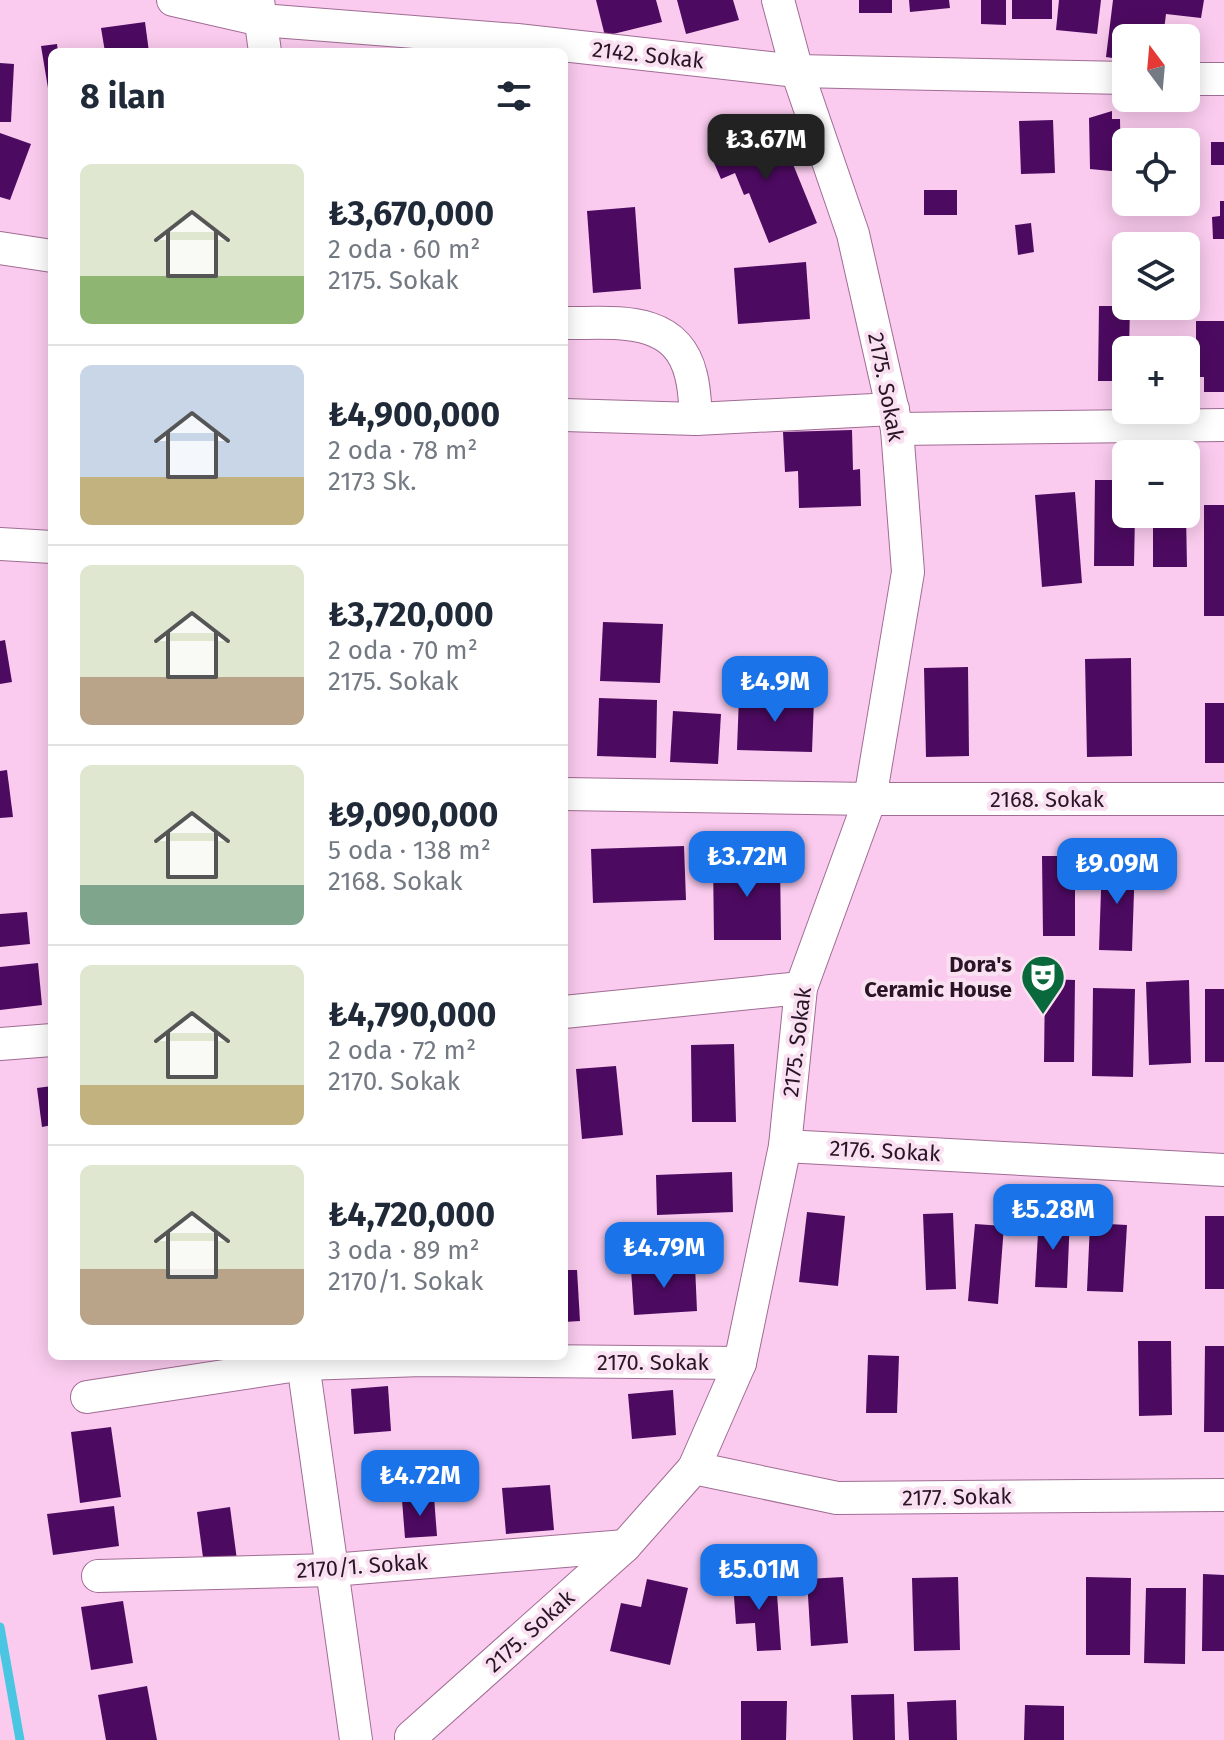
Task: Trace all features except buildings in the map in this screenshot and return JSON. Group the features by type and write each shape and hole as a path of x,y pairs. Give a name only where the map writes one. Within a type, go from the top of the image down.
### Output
{"street":[{"name":"2142. Sokak","path":"173,0 797,71 1112,78"},
{"name":"2175. Sokak","path":"411,1740 625,1546 694,1468 740,1363 785,1146 801,988 870,799 908,572 895,419 853,234 797,71 778,0"},
{"path":"260,10 265,48"},
{"path":"1200,79 1224,79"},
{"path":"0,248 48,255"},
{"path":"568,323 638,324 667,338 679,349 691,372 696,419"},
{"path":"568,415 1224,425"},
{"path":"0,544 48,547"},
{"name":"2168. Sokak","path":"568,794 870,799 1224,799"},
{"path":"568,1012 801,988"},
{"path":"0,1044 48,1040"},
{"name":"2176. Sokak","path":"785,1146 1224,1170"},
{"path":"303,1360 356,1740"},
{"name":"2170. Sokak","path":"87,1397 303,1360"},
{"name":"2170. Sokak","path":"549,1360 740,1363"},
{"name":"2177. Sokak","path":"694,1468 837,1498 1224,1495"},
{"name":"2170/1. Sokak","path":"98,1576 332,1570 625,1546"}],"waterway":[{"path":"0,1627 20,1740"}],"place":[{"name":"Dora's Ceramic House","path":"1043,1016"}]}
